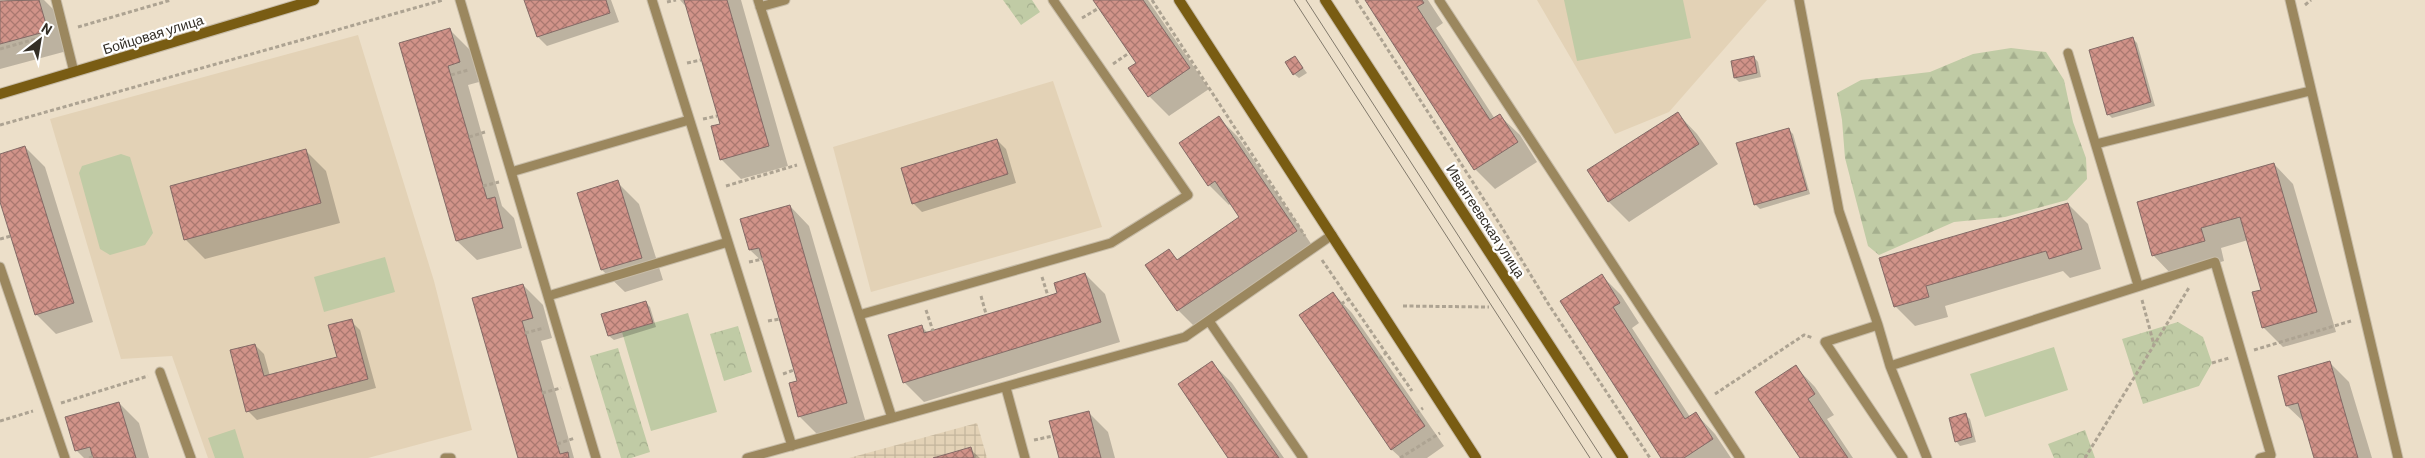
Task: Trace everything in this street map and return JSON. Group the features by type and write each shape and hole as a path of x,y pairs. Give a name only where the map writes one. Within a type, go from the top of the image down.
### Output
{"street":[{"name":"Бойцовая улица","path":"0,94 314,0"},
{"path":"1179,0 1476,458"},
{"name":"Ивантеевская улица","path":"1325,0 1623,458"}],"lane":[{"path":"56,0 74,72"},
{"path":"460,0 596,458"},
{"path":"652,0 792,446"},
{"path":"785,0 759,4 892,418"},
{"path":"859,315 1112,243 1188,196 1053,0"},
{"path":"1439,0 1740,458"},
{"path":"1799,0 1839,211 1890,366 1927,458"},
{"path":"2290,0 2398,458"},
{"path":"2068,53 2138,285"},
{"path":"2096,144 2310,91"},
{"path":"511,172 689,120"},
{"path":"747,458 774,454 792,446 1185,337 1332,235"},
{"path":"548,296 728,242"},
{"path":"1890,366 2138,285 2215,262 2272,455 2260,458"},
{"path":"0,267 65,458"},
{"path":"1209,321 1303,458"},
{"path":"1878,325 1825,342 1903,458"},
{"path":"160,372 191,458"},
{"path":"1006,388 1025,458"},
{"path":"445,458 451,458"}],"path":[{"path":"0,49 172,0"},
{"path":"0,125 443,0"},
{"path":"1152,0 1313,248 1412,392"},
{"path":"1356,0 1502,226 1549,305 1650,458"},
{"path":"712,190 809,162"},
{"path":"0,240 11,236"},
{"path":"2085,458 2202,265"},
{"path":"976,282 986,314"},
{"path":"2138,285 2154,344"},
{"path":"922,297 933,331"},
{"path":"1341,304 1349,299"},
{"path":"1403,306 1489,307"},
{"path":"2242,354 2364,317"},
{"path":"1704,401 1804,335 1825,342"},
{"path":"1378,359 1386,353"},
{"path":"0,421 160,372"},
{"path":"1418,400 1429,416"},
{"path":"1416,413 1423,408"},
{"path":"1434,424 1444,439"},
{"path":"1400,458 1440,432"},
{"path":"557,444 589,434"}],"shaded area":[{"path":"1537,0 1767,0 1669,112 1615,134"},
{"path":"358,35 434,281 472,430 368,458 208,458 172,356 121,359 50,119"},
{"path":"1053,81 1102,227 871,292 833,147"},
{"path":"977,423 987,458 849,458"}],"green space":[{"path":"1003,0 1032,0 1040,12 1021,25"},
{"path":"1564,0 1683,0 1691,38 1577,61"},
{"path":"2011,48 2046,52 2064,80 2073,122 2086,158 2087,179 2067,200 2005,217 1954,222 1879,255 1868,246 1845,158 1842,120 1837,93 1861,80 1930,72 1973,54"},
{"path":"121,154 130,157 153,233 145,245 110,255 100,249 79,173 82,166"},
{"path":"385,257 395,292 324,312 314,277"},
{"path":"688,313 717,412 651,431 622,332"},
{"path":"2178,322 2203,337 2212,363 2199,386 2143,404 2122,339"},
{"path":"738,326 752,372 724,381 710,334"},
{"path":"2054,347 2068,390 1985,417 1970,374"},
{"path":"618,348 650,452 631,458 621,458 590,356"},
{"path":"235,429 244,458 215,458 208,438"},
{"path":"2085,430 2095,458 2054,458 2048,444"}],"building":[{"path":"39,0 48,31 0,44 0,1"},
{"path":"524,0 606,0 610,13 537,37"},
{"path":"684,0 727,0 769,146 720,160 711,126 720,124"},
{"path":"1093,0 1143,0 1190,68 1148,97 1128,68 1136,63"},
{"path":"1365,0 1422,0 1424,3 1417,7 1490,120 1500,114 1518,142 1474,170"},
{"path":"450,28 460,62 448,66 487,199 495,197 503,228 456,241 399,43"},
{"path":"2133,37 2151,102 2107,115 2089,50"},
{"path":"1295,56 1303,68 1293,75 1285,62"},
{"path":"1754,56 1757,73 1734,78 1731,61"},
{"path":"1678,112 1699,144 1608,202 1587,170"},
{"path":"1219,116 1297,231 1177,311 1145,265 1169,249 1177,260 1239,217 1215,181 1208,186 1179,143"},
{"path":"1789,128 1807,190 1754,205 1736,143"},
{"path":"997,139 1008,174 912,204 901,168"},
{"path":"25,146 74,303 35,315 0,202 0,154"},
{"path":"306,149 321,203 184,240 170,186"},
{"path":"2274,163 2317,312 2262,328 2252,292 2261,290 2240,217 2201,228 2205,241 2152,256 2137,202"},
{"path":"618,180 642,258 601,270 577,193"},
{"path":"2068,203 2082,249 2049,259 2046,251 1926,286 1929,297 1894,307 1879,258"},
{"path":"790,205 847,403 798,417 789,383 797,381 759,248 749,250 740,219"},
{"path":"1085,273 1101,322 903,383 888,335 922,325 924,333 1048,296 1057,293 1054,283"},
{"path":"1602,274 1620,303 1613,307 1685,419 1696,412 1713,439 1684,458 1661,458 1560,301"},
{"path":"523,284 533,318 522,321 560,454 568,452 569,458 518,458 472,298"},
{"path":"1333,292 1425,426 1391,450 1299,315"},
{"path":"646,301 653,323 608,336 601,314"},
{"path":"352,319 368,379 246,412 230,350 255,344 264,376 337,357 328,325"},
{"path":"1212,361 1279,458 1228,458 1178,384"},
{"path":"2330,361 2358,458 2314,458 2298,403 2286,406 2278,376"},
{"path":"1796,365 1815,394 1808,399 1848,458 1800,458 1755,392"},
{"path":"119,402 136,458 93,458 90,447 75,451 65,417"},
{"path":"1089,411 1101,458 1059,458 1049,421"},
{"path":"1966,413 1972,437 1955,442 1949,418"},
{"path":"971,447 974,458 933,458 954,452"}],"tram line":[{"path":"1294,0 1590,458"},
{"path":"1306,0 1602,458"}]}
